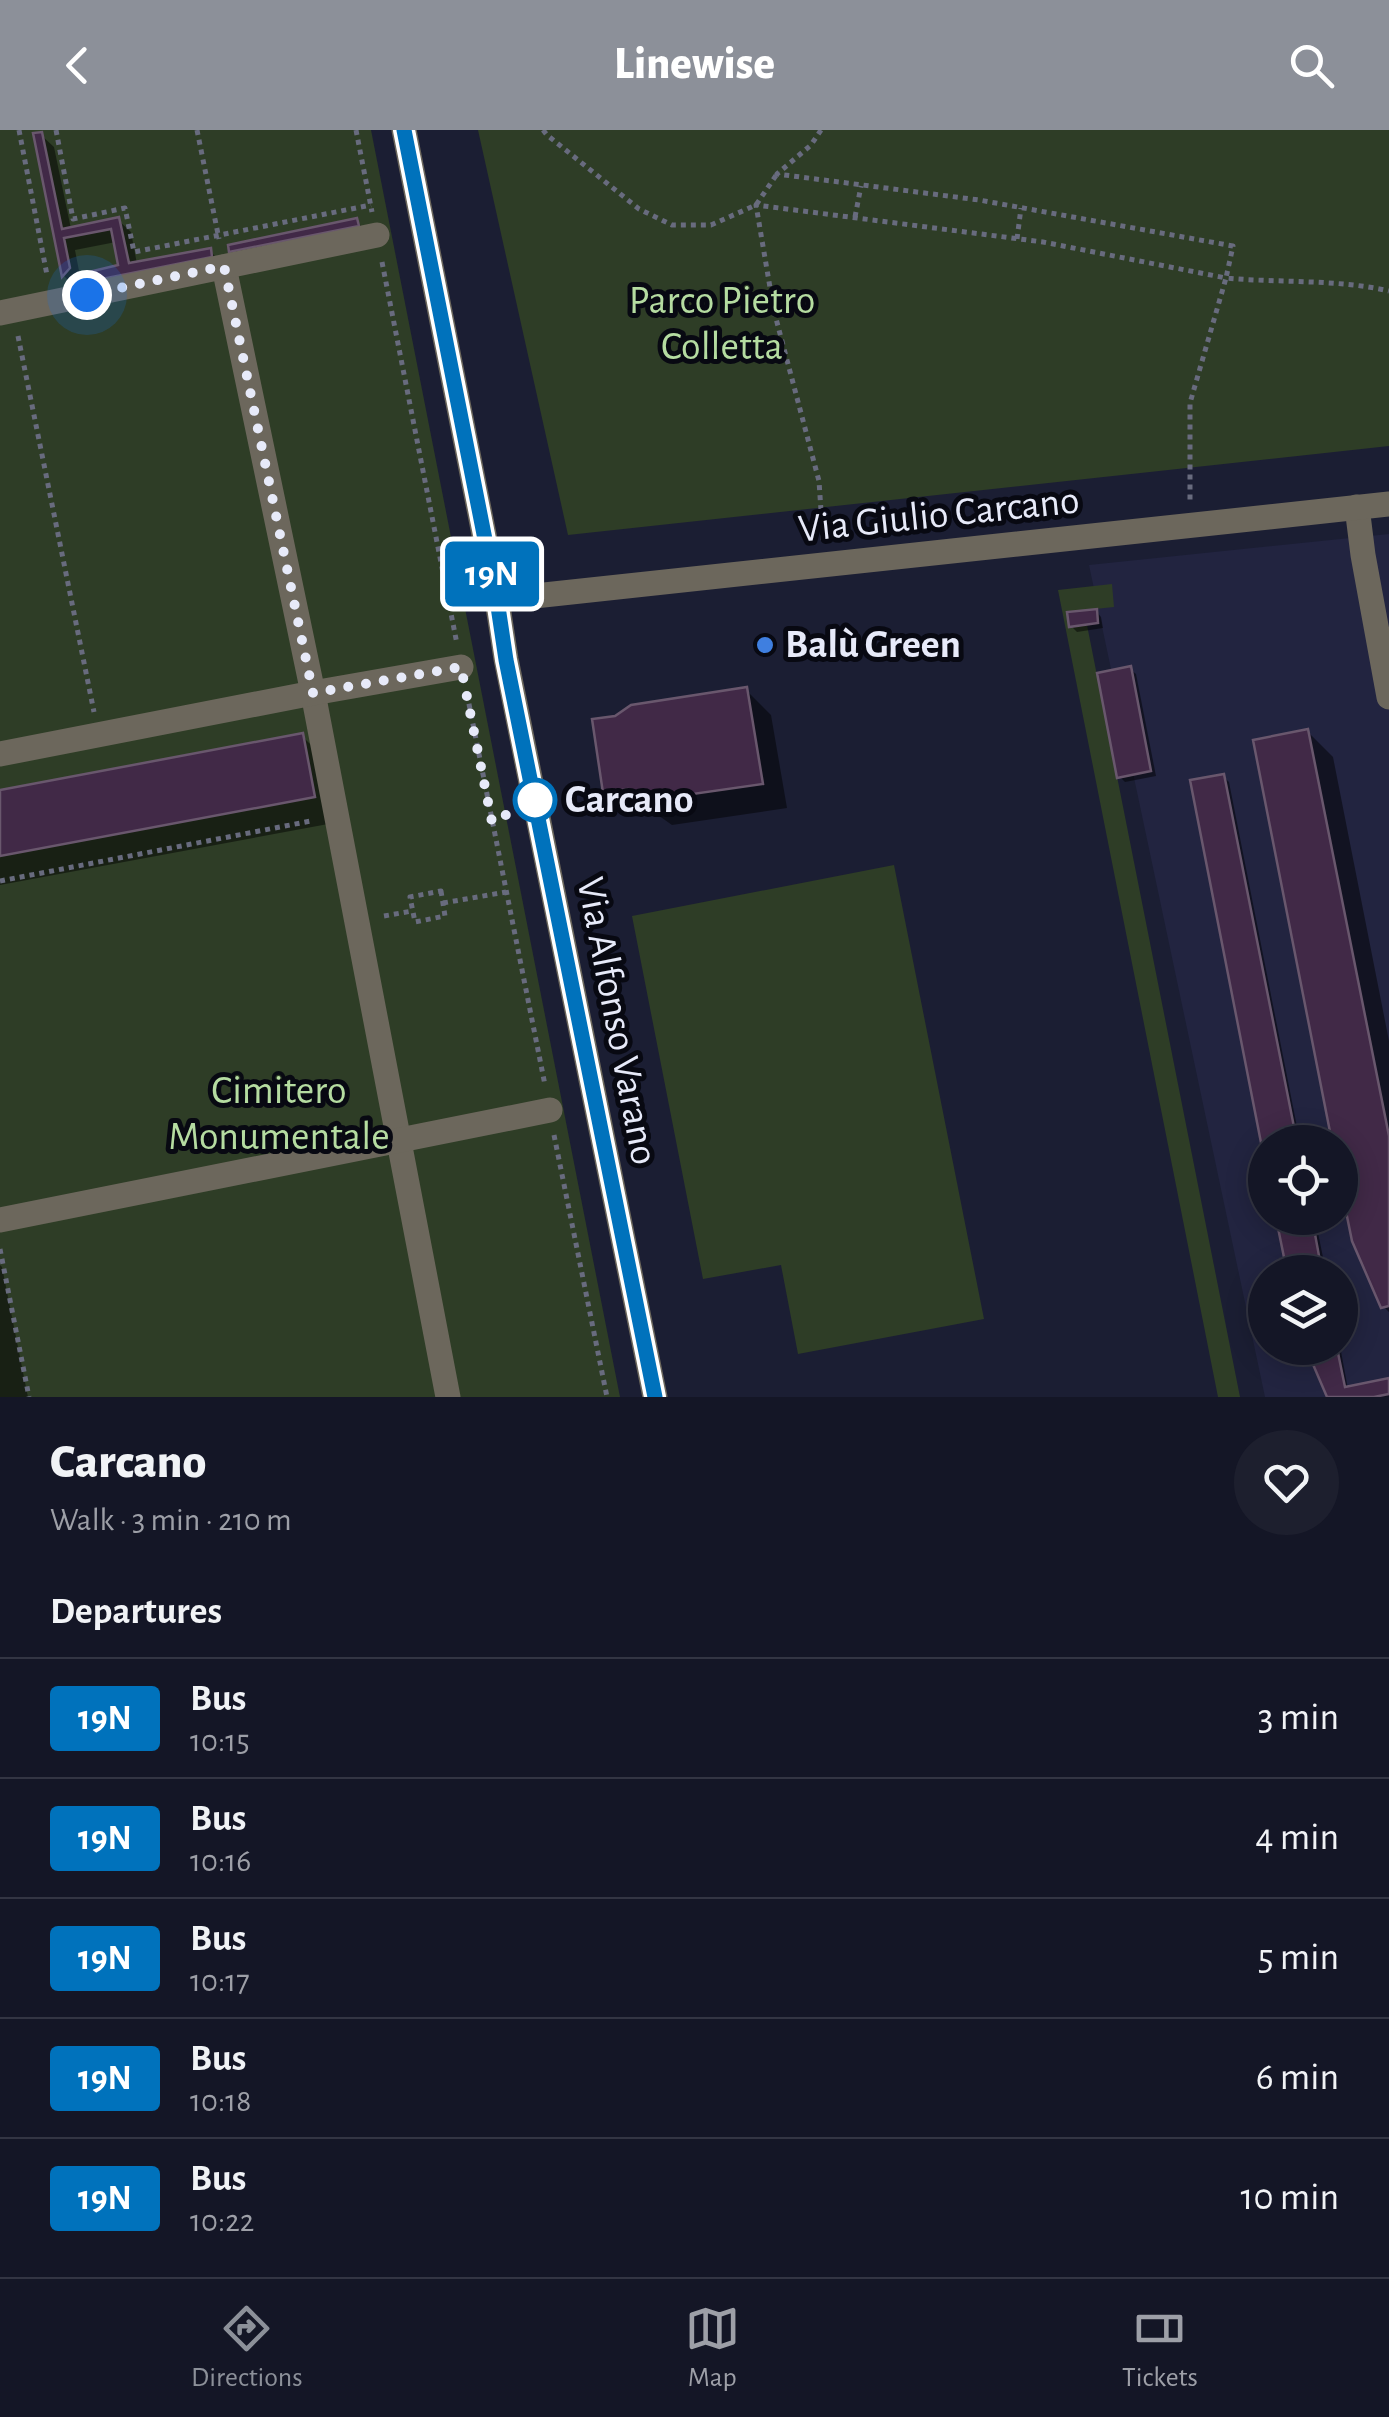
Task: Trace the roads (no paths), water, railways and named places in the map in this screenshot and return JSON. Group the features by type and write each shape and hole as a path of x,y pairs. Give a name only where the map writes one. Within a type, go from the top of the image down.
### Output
{"street":[{"name":"Via Alfonso Varano","path":"404,130 655,1397"},
{"path":"6,312 377,236"},
{"path":"224,266 313,693 448,1397"},
{"name":"Via Giulio Carcano","path":"497,600 1389,504"},
{"path":"1356,507 1389,697"},
{"path":"0,754 461,667"},
{"path":"0,1220 550,1110"}],"place":[{"name":"Balù Green","path":"765,645"},
{"name":"Carcano","path":"535,800"}],"park label":[{"name":"Parco Pietro Colletta","path":"722,324"},
{"name":"Cimitero Monumentale","path":"279,1114"}]}
